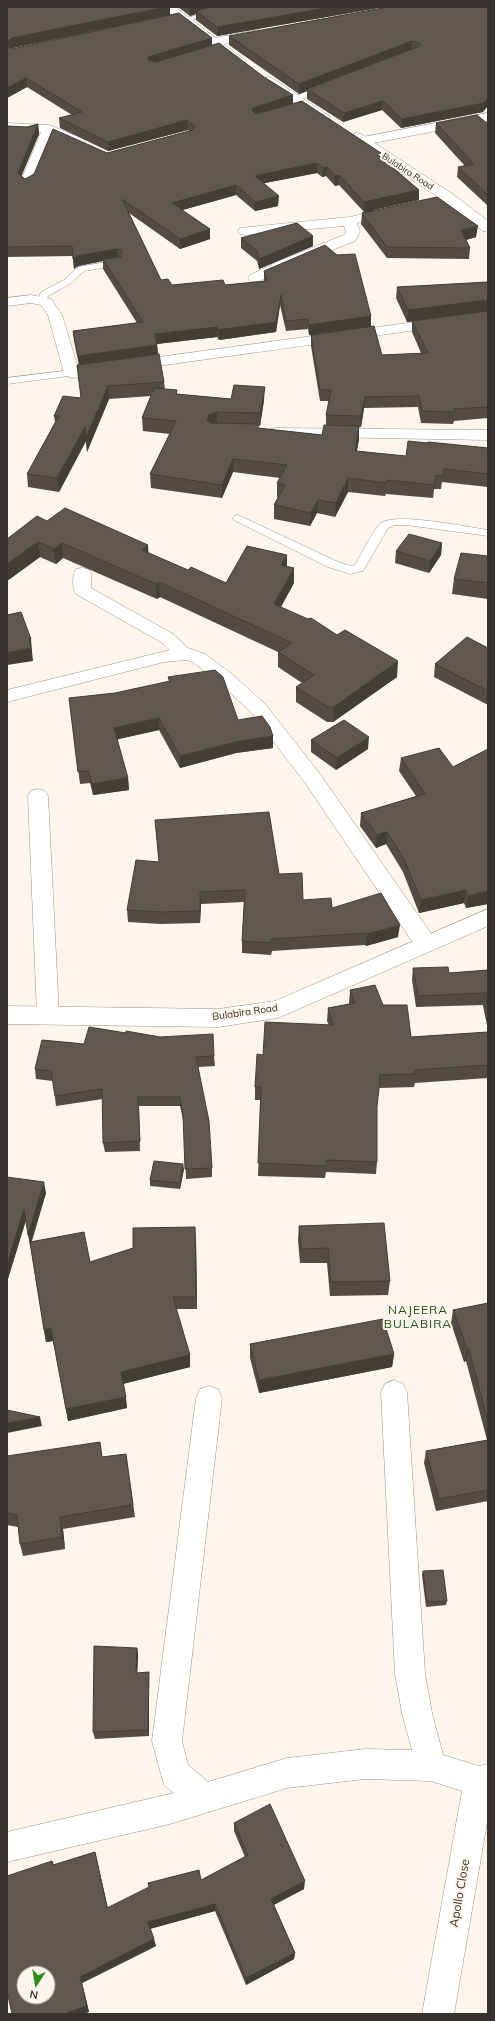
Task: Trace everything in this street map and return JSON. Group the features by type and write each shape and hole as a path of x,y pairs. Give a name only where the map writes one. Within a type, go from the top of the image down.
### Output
{"street":[{"name":"Bulabira Road","path":"168,7 294,104 306,105 363,141 449,198 488,228"},
{"path":"167,20 184,19"},
{"path":"217,46 268,32"},
{"path":"363,141 488,117"},
{"path":"7,127 49,129 91,149"},
{"path":"27,183 49,129"},
{"path":"434,201 449,198"},
{"path":"245,231 350,221 403,209"},
{"path":"255,278 284,264 350,238 353,232 350,221"},
{"path":"7,302 31,299 46,302 55,315 72,373 488,316"},
{"path":"257,433 488,435"},
{"path":"82,574 82,590 167,638 179,648 179,654"},
{"path":"7,696 156,657 189,654 199,658 225,678 258,708 313,779 426,944"},
{"path":"38,796 48,1015"},
{"name":"Bulabira Road","path":"7,1014 218,1018 278,1009 488,916"},
{"path":"394,1392 410,1674 417,1713 431,1766"},
{"path":"204,1798 175,1774 167,1741 209,1398"},
{"path":"7,1847 170,1808 287,1773 365,1764 431,1766 483,1780"},
{"name":"Apollo Close","path":"438,2014 483,1780"}],"lane":[{"path":"184,19 232,7"},
{"path":"294,104 335,83"},
{"path":"42,301 44,294 67,282 81,269 118,263"},
{"path":"7,381 72,373"},
{"path":"238,518 332,564 350,570 359,568 384,526 393,522 407,522 488,533"}],"building":[{"path":"7,7 165,7 12,38 7,42"},
{"path":"211,7 333,7 217,27 196,11"},
{"path":"388,7 488,7 488,98 484,103 402,119 383,101 344,113 307,89 420,46 420,43 412,41 299,84 229,36"},
{"path":"179,13 212,38 148,57 148,60 156,62 219,43 264,77 293,95 253,108 252,110 256,114 302,101 381,153 377,154 395,167 393,168 419,190 364,202 339,175 335,176 327,167 323,168 317,163 255,176 279,196 255,202 236,185 172,203 210,229 180,239 122,199 161,280 168,279 172,285 223,280 225,285 267,281 264,271 325,245 337,255 355,254 371,316 309,325 308,319 286,321 281,295 276,322 218,330 217,327 155,334 157,345 78,356 73,331 143,322 103,259 121,257 122,250 117,249 77,256 73,259 72,246 7,247 7,126 27,127 38,124 18,173 25,179 34,174 53,129 107,153 193,130 195,126 187,120 108,142 59,118 82,112 26,78 7,88 7,46 12,49"},
{"path":"477,115 488,124 488,195 458,167 474,164 436,123"},
{"path":"437,197 478,226 461,230 470,248 387,247 362,213"},
{"path":"297,223 313,236 259,259 257,251 241,238"},
{"path":"488,282 488,300 408,310 397,287"},
{"path":"488,311 488,407 454,409 454,412 422,411 419,396 365,397 361,416 326,415 331,390 320,390 311,335 374,326 382,355 428,353 412,321"},
{"path":"159,354 164,382 108,386 86,438 85,427 57,478 27,474 59,416 54,416 63,396 81,398 77,365"},
{"path":"234,385 265,387 260,413 217,412 209,415 207,420 211,423 258,424 258,428 322,435 324,425 359,426 355,451 406,456 408,441 488,448 488,474 444,469 443,476 436,475 434,485 387,480 386,483 348,478 336,503 318,500 311,513 274,505 285,485 277,483 287,465 233,459 222,485 150,474 176,421 142,418 154,388 177,390 176,394 231,399"},
{"path":"65,508 148,545 142,550 188,570 191,567 226,583 247,546 287,555 281,565 294,568 274,604 308,619 311,618 337,635 345,630 398,661 334,707 328,707 296,687 314,675 278,652 292,643 159,582 156,584 62,543 54,549 38,542 7,564 7,539 37,516 47,521"},
{"path":"409,534 442,543 430,561 396,551"},
{"path":"461,553 488,556 488,583 454,579"},
{"path":"21,612 31,639 29,639 31,648 7,653 7,615"},
{"path":"467,637 488,648 488,691 435,664"},
{"path":"215,670 223,677 238,720 262,716 270,727 273,736 236,742 180,756 159,718 114,728 128,778 92,784 88,771 78,772 69,698 115,693 170,681 168,677"},
{"path":"344,720 369,737 337,758 311,740"},
{"path":"439,748 453,767 488,749 488,891 468,896 466,890 421,900 404,859 387,832 377,835 361,813 425,794 401,758"},
{"path":"269,812 279,874 302,873 303,900 331,898 332,908 381,893 400,925 367,934 272,939 271,943 242,941 245,890 200,892 200,911 160,912 127,910 136,860 159,862 155,820"},
{"path":"448,967 449,973 488,970 488,993 418,996 413,968"},
{"path":"375,985 383,1005 407,1005 411,1037 488,1032 488,1065 415,1070 416,1074 379,1075 380,1080 377,1106 377,1162 326,1160 326,1166 258,1163 261,1087 255,1087 257,1054 263,1055 265,1022 333,1025 328,1008 355,1003 350,990"},
{"path":"485,993 488,993 488,1006"},
{"path":"89,1027 160,1037 213,1034 214,1056 196,1057 209,1121 212,1168 185,1169 183,1115 180,1097 138,1097 140,1141 103,1143 102,1089 55,1096 51,1071 35,1069 42,1040 84,1044"},
{"path":"154,1161 183,1164 180,1183 150,1180"},
{"path":"7,1177 44,1182 28,1235 24,1209 7,1265"},
{"path":"384,1223 390,1281 331,1282 328,1248 301,1249 299,1226"},
{"path":"195,1227 196,1297 173,1297 190,1355 121,1372 126,1397 66,1409 51,1328 44,1330 30,1242 84,1232 90,1262 133,1248 133,1228"},
{"path":"488,1303 488,1422 469,1349 467,1349 453,1310"},
{"path":"383,1319 394,1354 259,1380 250,1344"},
{"path":"7,1410 40,1417 7,1423"},
{"path":"488,1440 488,1490 439,1499 426,1451"},
{"path":"100,1442 102,1457 126,1454 133,1505 60,1517 62,1537 20,1544 17,1515 7,1513 7,1456"},
{"path":"443,1570 447,1601 427,1602 423,1571"},
{"path":"94,1646 137,1648 136,1673 149,1672 148,1730 93,1732"},
{"path":"270,1804 305,1881 271,1899 295,1953 246,1978 215,1904 148,1922 154,1939 80,1977 87,2006 64,2014 12,2014 7,1991 7,1876 52,1861 53,1865 95,1852 107,1908 149,1887 148,1883 199,1870 201,1880 248,1855 234,1823"}],"district":[{"name":"NAJEERA BULABIRA","path":"418,1316"}]}
